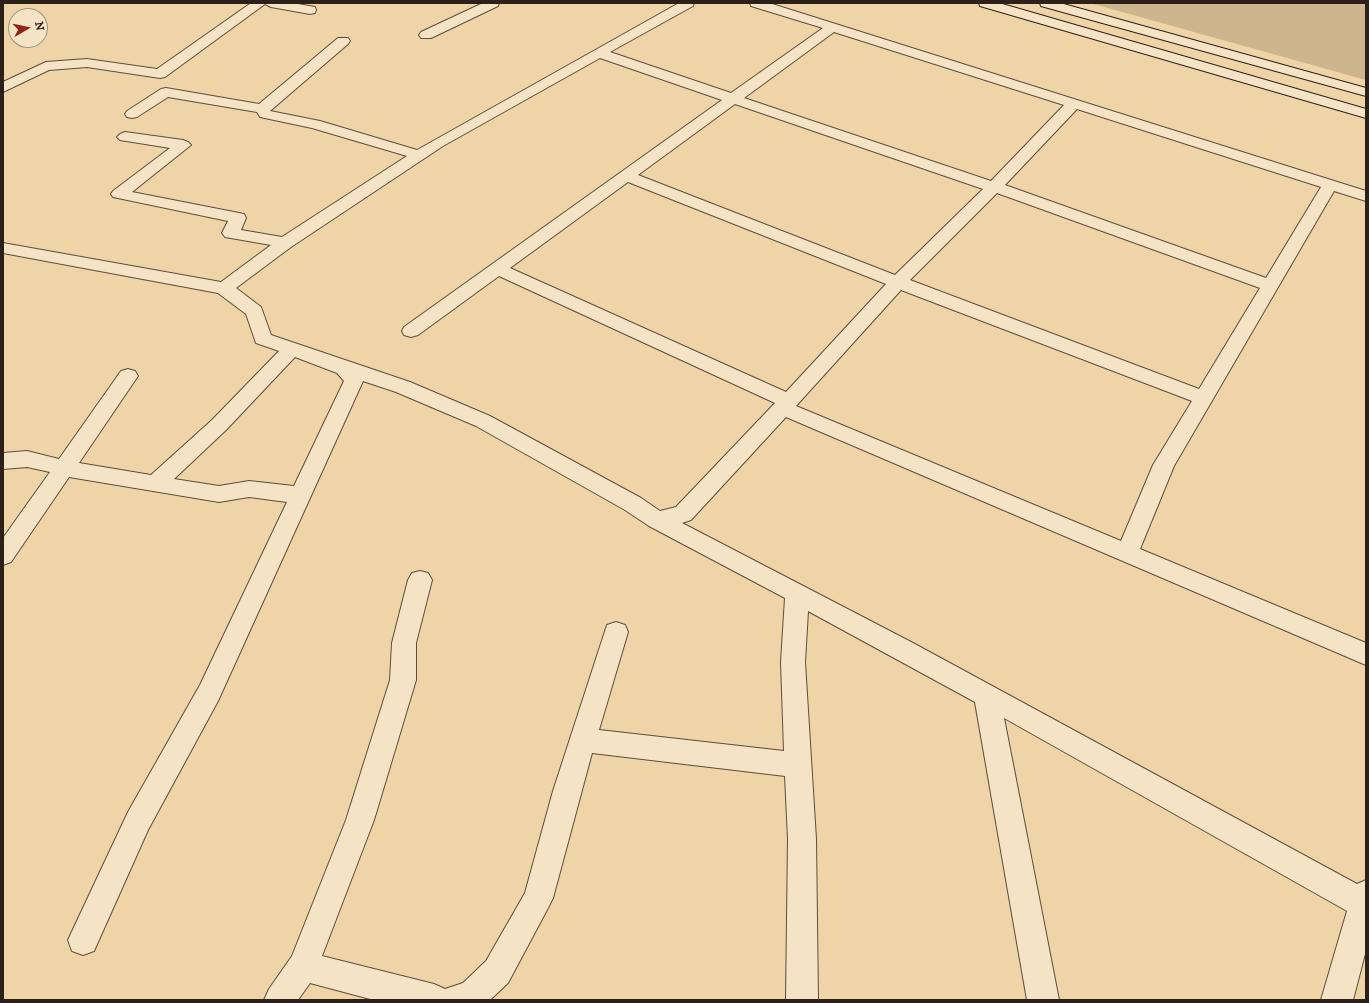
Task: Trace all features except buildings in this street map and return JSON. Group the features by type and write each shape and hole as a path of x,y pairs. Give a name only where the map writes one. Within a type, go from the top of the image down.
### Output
{"street":[{"path":"3,88 46,66 87,63 160,74 259,3"},
{"path":"271,3 310,10"},
{"path":"426,35 493,3"},
{"path":"224,288 285,243 438,142 688,3"},
{"path":"756,3 1366,196"},
{"path":"985,3 1366,114"},
{"path":"1046,3 1366,92"},
{"path":"411,331 833,28"},
{"path":"262,108 343,41"},
{"path":"598,53 733,100 994,187 1270,286"},
{"path":"160,74 166,92"},
{"path":"132,114 166,92 262,108 266,114 315,124 419,155"},
{"path":"657,520 682,514 898,282 994,187 1074,104"},
{"path":"125,137 183,145 119,194 238,218 231,232 285,243"},
{"path":"627,176 898,282 1204,398"},
{"path":"1127,553 1164,465 1330,185"},
{"path":"3,248 224,288 254,312 263,339 402,387 483,421 633,504 657,520 797,593 1365,900 1337,1000"},
{"path":"498,269 786,404 1127,553 1366,654"},
{"path":"156,483 219,425 292,349"},
{"path":"83,940 138,821 209,693 354,380 344,368"},
{"path":"3,556 128,376"},
{"path":"3,461 28,459 64,468 220,494 249,489 301,495"},
{"path":"280,1000 303,966 360,820 403,680 404,643 420,580"},
{"path":"797,593 793,662 802,839 802,1000"},
{"path":"466,999 497,972 538,898 583,740 616,632"},
{"path":"987,696 1043,1000"},
{"path":"583,740 798,765"},
{"path":"303,966 434,1000"}],"shaded area":[{"path":"1090,3 1366,3 1366,80"}]}
